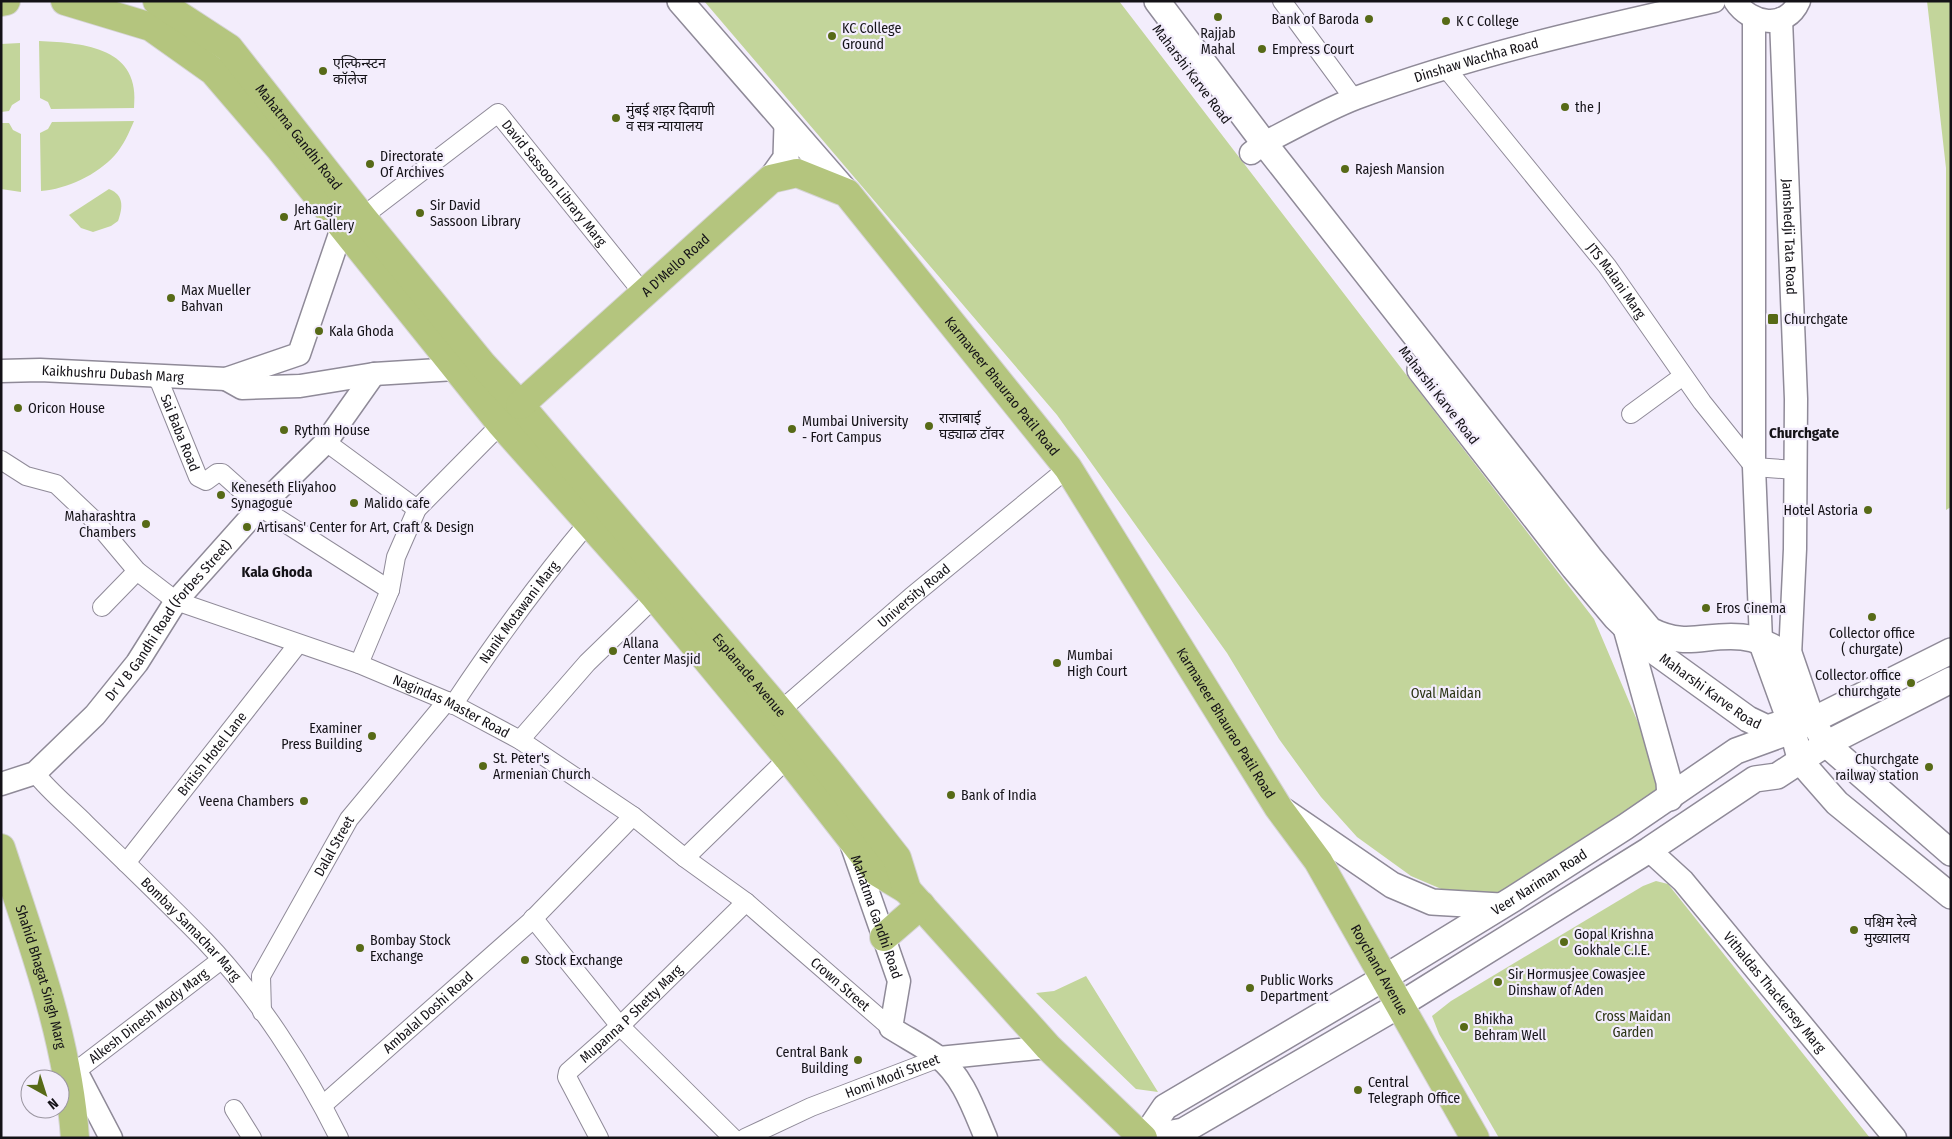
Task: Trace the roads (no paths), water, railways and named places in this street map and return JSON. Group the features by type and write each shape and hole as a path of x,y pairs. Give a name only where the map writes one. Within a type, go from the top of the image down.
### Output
{"main road":[{"path":"1,2 6,1"},
{"path":"64,1 151,27 213,71 280,149 352,222 457,370 488,382"},
{"name":"Mahatma Gandhi Road","path":"157,1 229,48 352,222 488,382 511,422"},
{"name":"Karmaveer Bhaurao Patil Road","path":"680,1 847,193 1068,468 1278,807"},
{"name":"Maharshi Karve Road","path":"1138,1 1617,592 1650,630 1664,637 1679,641 1741,637 1761,641"},
{"name":"Maharshi Karve Road","path":"1157,1 1258,148 1568,560 1626,628 1640,641 1748,718 1767,728 1798,724"},
{"path":"771,179 786,158 787,125"},
{"name":"A D'Mello Road","path":"511,422 643,293 771,179 797,173 847,193"},
{"path":"511,422 588,523 655,597 771,719 788,758 821,782 848,836 877,872 914,898 1048,1047 1144,1138 1183,1132 1398,1006 1650,850 1755,779 1778,776 1826,744 1951,680"},
{"name":"Esplanade Avenue","path":"511,422 771,719 821,782 897,858 914,898"},
{"path":"1626,628 1669,782 1670,798"},
{"path":"1761,641 1790,656"},
{"path":"1761,641 1798,724 1801,762 1837,803 1951,896"},
{"name":"Veer Nariman Road","path":"1144,1138 1165,1107 1384,978 1500,906 1670,798 1736,751 1798,724 1951,651"},
{"name":"Jamshedji Tata Road","path":"1790,656 1798,724"},
{"path":"1798,724 1826,744 1951,853"},
{"path":"1778,776 1837,803"},
{"path":"1278,807 1392,885 1432,902 1500,906"},
{"name":"Roychand Avenue","path":"1278,807 1318,861 1398,1006 1475,1138"},
{"name":"Shahid Bhagat Singh Marg","path":"1,848 71,1066 75,1138"},
{"path":"884,937 914,898"}],"street":[{"path":"1282,1 1354,99"},
{"name":"Dinshaw Wachha Road","path":"1258,148 1354,99 1445,68 1595,28 1714,1"},
{"path":"1735,1 1740,10 1754,19 1770,22 1781,19 1790,13 1799,1"},
{"path":"1754,19 1754,467 1761,641"},
{"name":"Jamshedji Tata Road","path":"1781,19 1796,399 1795,550 1790,656"},
{"name":"JTS Malani Marg","path":"1445,68 1607,266 1683,376 1754,467"},
{"name":"David Sassoon Library Marg","path":"352,222 498,113 643,293"},
{"path":"300,386 299,354 352,222"},
{"path":"1755,294 1792,295"},
{"name":"Kaikhushru Dubash Marg","path":"1,371 40,370 153,374 226,379 299,354"},
{"name":"Kaikhushru Dubash Marg","path":"226,379 242,388 300,386 374,374 457,370"},
{"name":"Sai Baba Road","path":"153,374 160,383 198,477 206,481 217,473 222,473 260,506"},
{"name":"Dr V B Gandhi Road (Forbes Street)","path":"35,773 82,728 115,691 137,663 176,601 260,506 326,442 374,374"},
{"path":"1631,414 1683,376"},
{"path":"359,664 390,590 396,558 417,509 511,422"},
{"path":"326,442 417,509"},
{"name":"Nagindas Master Road","path":"1,460 26,476 56,484 95,520 136,571 176,601 359,664 450,703 520,740 633,816 685,858 746,902"},
{"path":"1754,467 1796,470"},
{"name":"University Road","path":"771,719 911,597 1068,468"},
{"path":"260,506 390,590"},
{"name":"Nanik Motawani Marg","path":"450,703 547,572 588,523"},
{"path":"102,608 136,571"},
{"path":"520,740 587,663 655,597"},
{"name":"British Hotel Lane","path":"126,863 298,644"},
{"name":"Dalal Street","path":"262,1012 260,976 349,819 450,703"},
{"path":"685,858 788,758"},
{"path":"1,784 35,773"},
{"name":"Bombay Samachar Marg","path":"35,773 221,960 262,1012 322,1105 339,1138"},
{"name":"Ambalal Doshi Road","path":"322,1105 533,918 633,816"},
{"name":"Mahatma Gandhi Road","path":"848,836 899,981 892,1028"},
{"name":"Vithaldas Thackersey Marg","path":"1650,850 1684,881 1895,1138"},
{"name":"Mupanna P Shetty Marg","path":"599,1138 567,1077 568,1072 620,1026 746,902"},
{"name":"Crown Street","path":"746,902 892,1028 940,1058"},
{"path":"533,918 620,1026 733,1138"},
{"name":"Alkesh Dinesh Mody Marg","path":"71,1066 221,960"},
{"name":"Homi Modi Street","path":"745,1138 811,1107 940,1058 1048,1047"},
{"path":"940,1058 958,1079 986,1138"},
{"path":"71,1066 111,1138"},
{"path":"234,1109 252,1138"}],"place":[{"name":"Rajjab Mahal","path":"1218,17"},
{"name":"Bank of Baroda","path":"1369,19"},
{"name":"K C College","path":"1446,21"},
{"name":"KC College Ground","path":"832,36"},
{"name":"Empress Court","path":"1262,49"},
{"name":"एल्फिन्स्टन कॉलेज","path":"323,71"},
{"name":"the J","path":"1565,107"},
{"name":"मुंबई शहर दिवाणी व सत्र न्यायालय","path":"616,118"},
{"name":"Directorate Of Archives","path":"370,164"},
{"name":"Rajesh Mansion","path":"1345,169"},
{"name":"Sir David Sassoon Library","path":"420,213"},
{"name":"Jehangir Art Gallery","path":"284,217"},
{"name":"Max Mueller Bahvan","path":"171,298"},
{"name":"Churchgate","path":"1773,319"},
{"name":"Kala Ghoda","path":"319,331"},
{"name":"Oricon House","path":"18,408"},
{"name":"राजाबाई घड्याळ टॉवर","path":"929,426"},
{"name":"Mumbai University - Fort Campus","path":"792,429"},
{"name":"Rythm House","path":"284,430"},
{"name":"Keneseth Eliyahoo Synagogue","path":"221,495"},
{"name":"Malido cafe","path":"354,503"},
{"name":"Hotel Astoria","path":"1868,510"},
{"name":"Maharashtra Chambers","path":"146,524"},
{"name":"Artisans' Center for Art, Craft & Design","path":"247,527"},
{"name":"Eros Cinema","path":"1706,608"},
{"name":"Collector office ( churgate)","path":"1872,617"},
{"name":"Allana Center Masjid","path":"613,651"},
{"name":"Mumbai High Court","path":"1057,663"},
{"name":"Collector office churchgate","path":"1911,683"},
{"name":"Examiner Press Building","path":"372,736"},
{"name":"St. Peter's Armenian Church","path":"483,766"},
{"name":"Churchgate railway station","path":"1929,767"},
{"name":"Bank of India","path":"951,795"},
{"name":"Veena Chambers","path":"304,801"},
{"name":"पश्चिम रेल्वे मुख्यालय","path":"1854,930"},
{"name":"Gopal Krishna Gokhale C.I.E.","path":"1564,942"},
{"name":"Bombay Stock Exchange","path":"360,948"},
{"name":"Stock Exchange","path":"525,960"},
{"name":"Sir Hormusjee Cowasjee Dinshaw of Aden","path":"1498,982"},
{"name":"Public Works Department","path":"1250,988"},
{"name":"Bhikha Behram Well","path":"1464,1027"},
{"name":"Central Bank Building","path":"858,1060"},
{"name":"Central Telegraph Office","path":"1358,1090"}],"district":[{"name":"Churchgate","path":"1804,433"},
{"name":"Kala Ghoda","path":"277,572"}],"park label":[{"name":"Oval Maidan","path":"1446,693"},
{"name":"Cross Maidan Garden","path":"1633,1024"}]}
